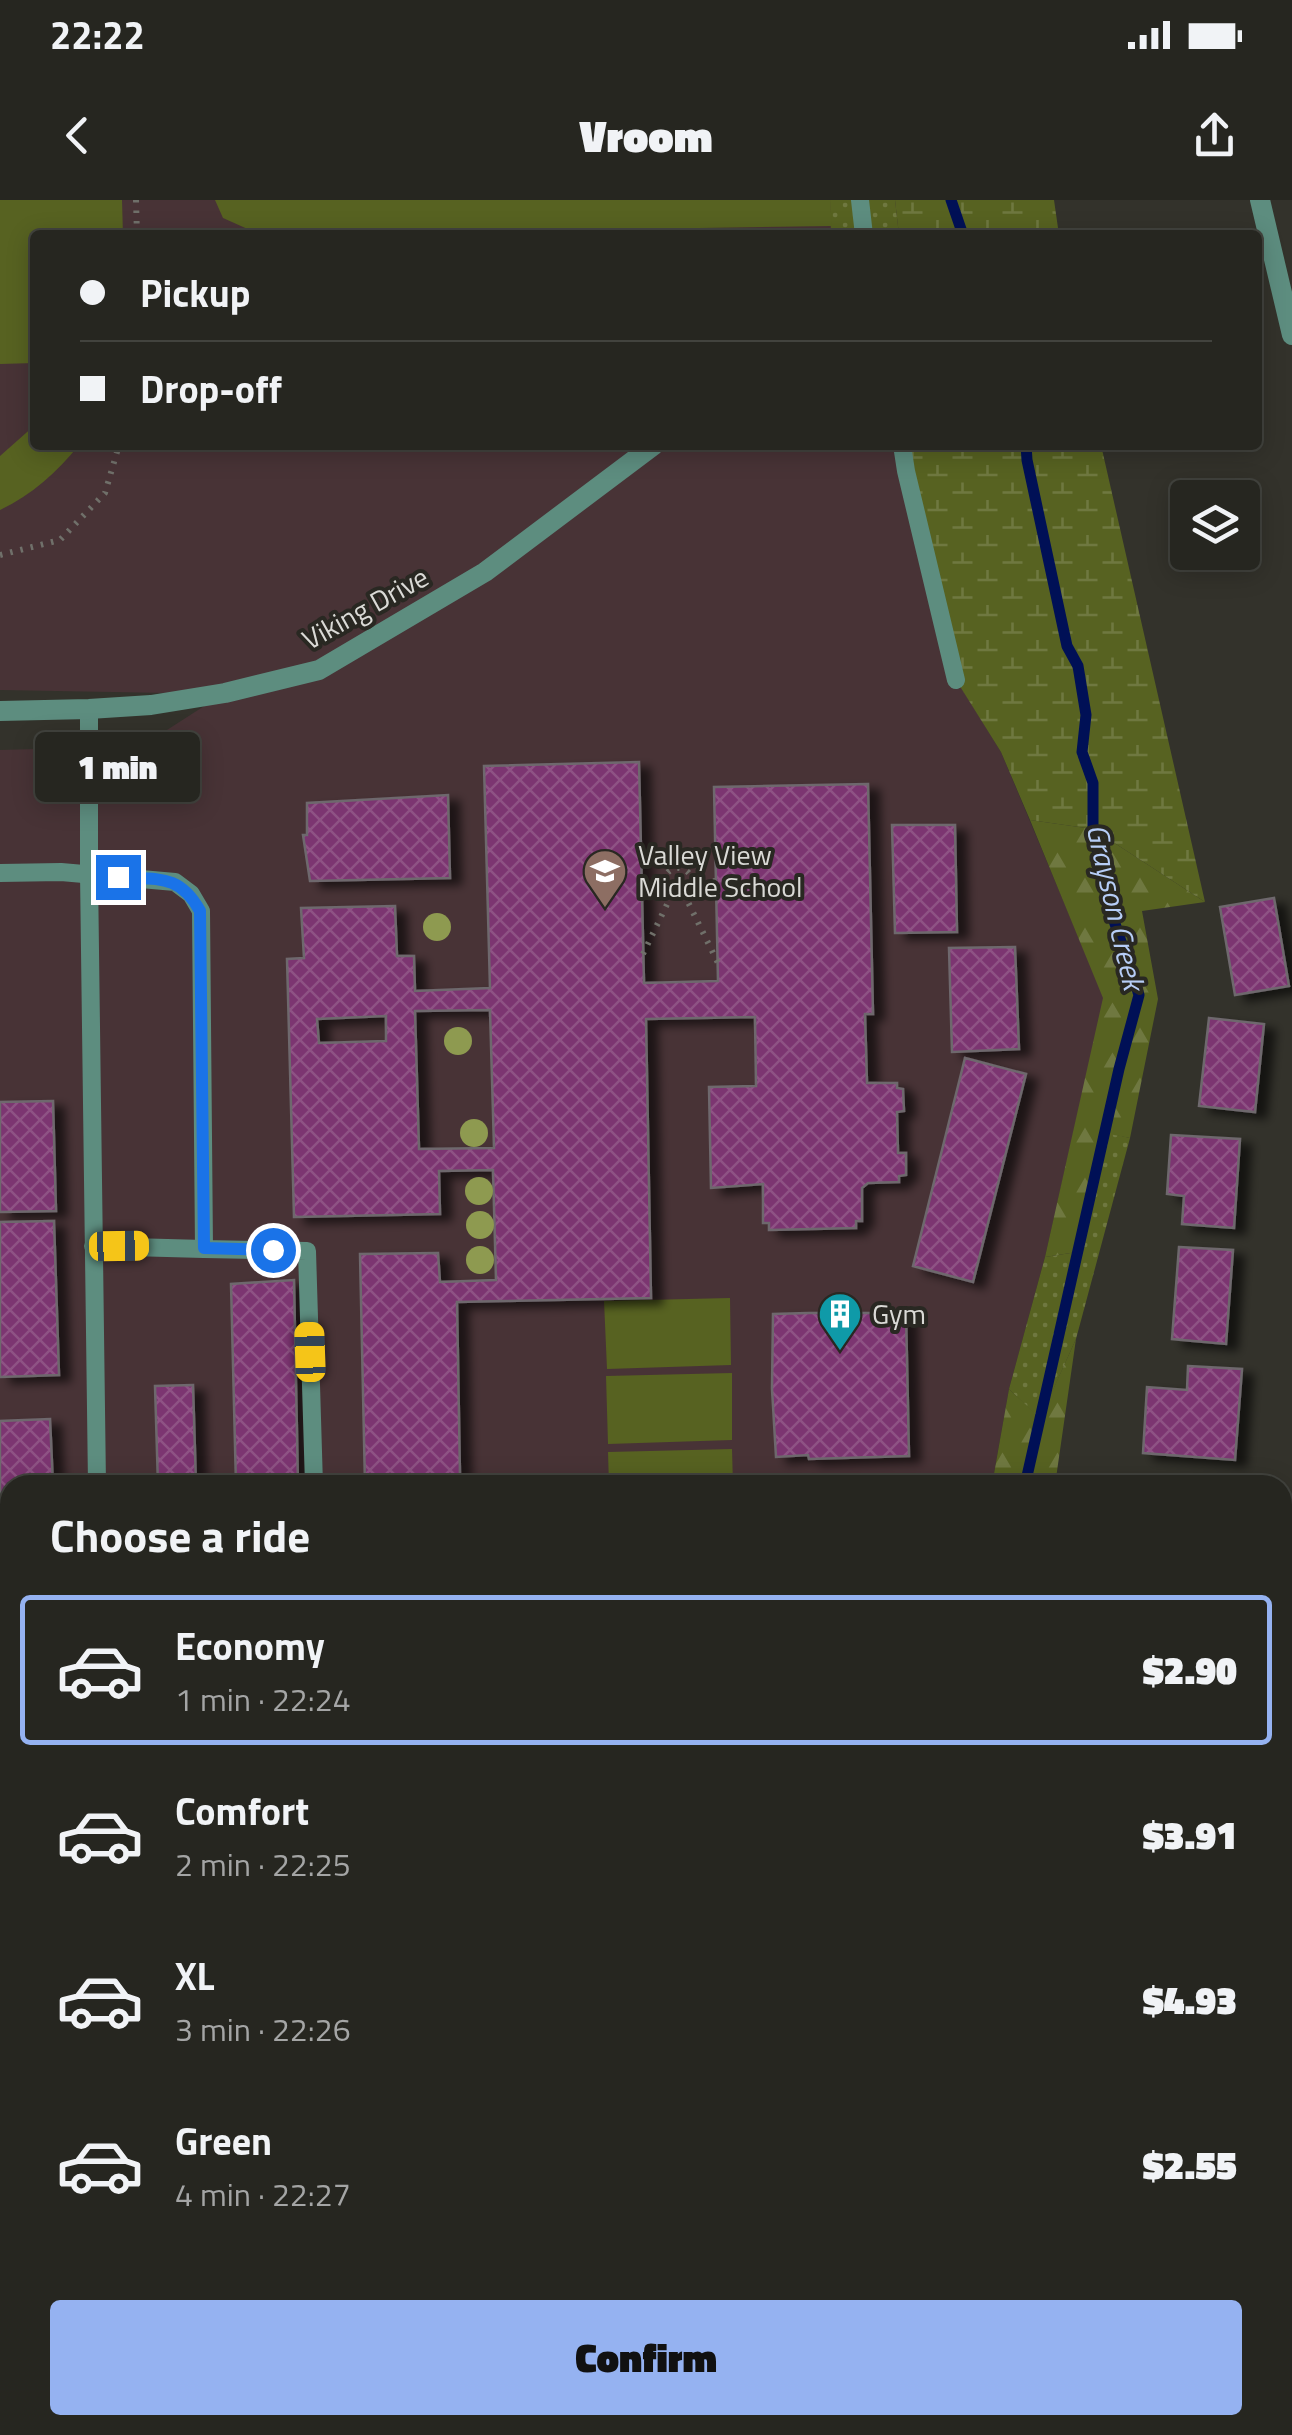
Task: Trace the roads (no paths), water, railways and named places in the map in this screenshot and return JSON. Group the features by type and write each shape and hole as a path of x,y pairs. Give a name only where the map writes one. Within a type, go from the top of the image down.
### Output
{"street":[{"path":"1260,200 1264,245 1292,334"},
{"path":"1264,245 1292,240"},
{"name":"Viking Drive","path":"0,711 88,710 151,704 225,693 319,670 485,572 647,450"}],"lane":[{"path":"860,200 863,230"},
{"path":"903,450 956,680"},
{"path":"88,710 97,1475"},
{"path":"0,873 88,874 176,882 191,894 200,911 204,1248"},
{"path":"93,1246 307,1251 314,1475"}],"waterway":[{"name":"Grayson Creek","path":"951,200 961,230"},
{"name":"Grayson Creek","path":"1026,450 1067,646 1078,666 1086,715 1082,752 1093,783 1093,829 1107,900 1139,995 1027,1475"}],"place":[{"name":"Valley View Middle School","path":"605,909"},
{"name":"Gym","path":"840,1352"}]}
